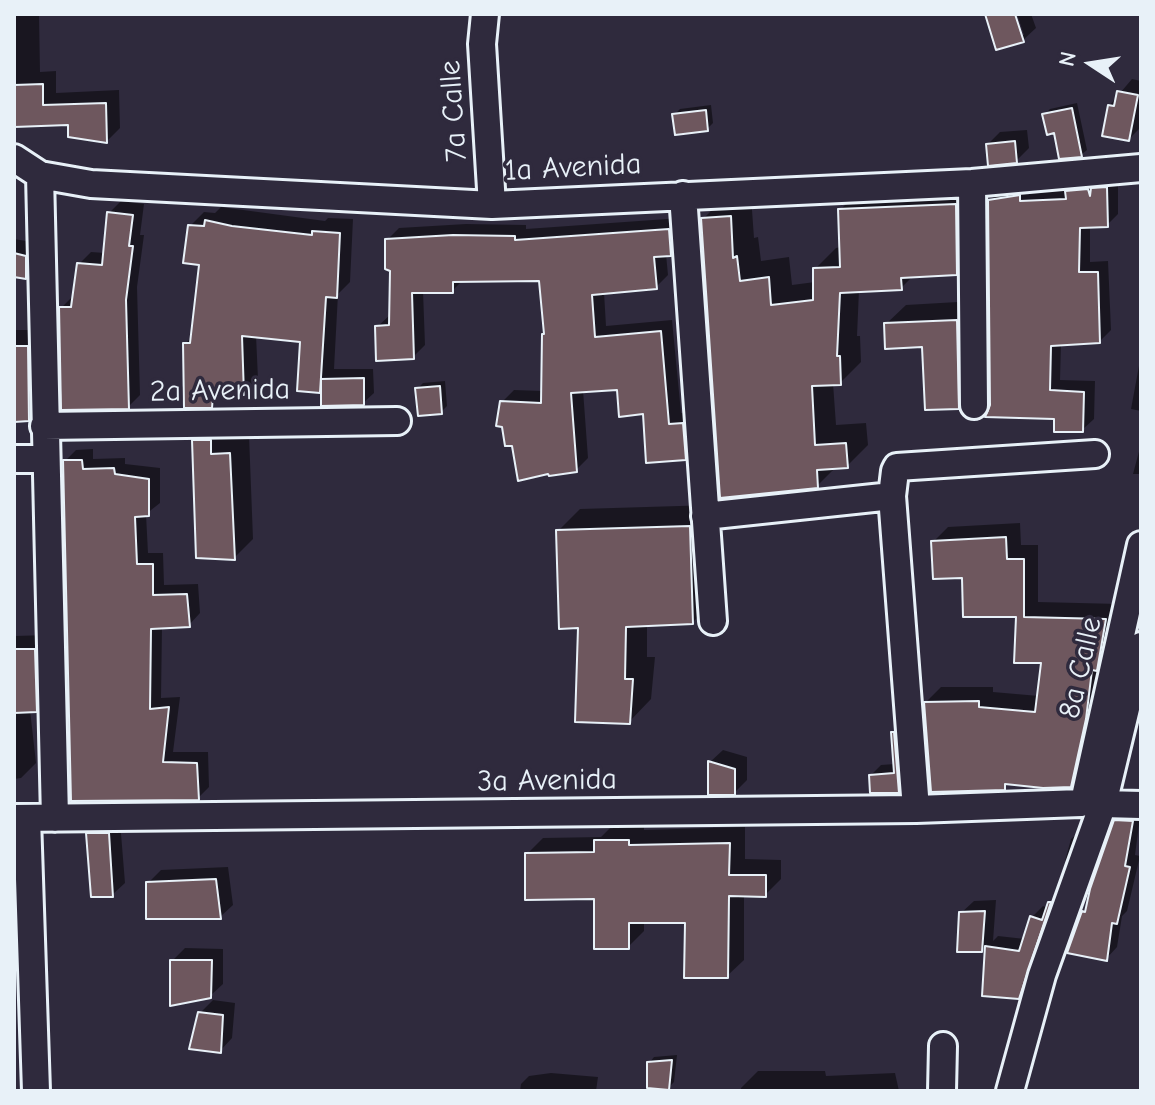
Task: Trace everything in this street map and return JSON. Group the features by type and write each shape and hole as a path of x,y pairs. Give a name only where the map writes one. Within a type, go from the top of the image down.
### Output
{"street":[{"name":"7a Calle","path":"485,14 482,44 492,205"},
{"name":"1a Avenida","path":"14,158 40,175 91,184 492,205 972,183 1141,168"},
{"path":"40,175 55,818"},
{"path":"972,183 974,405"},
{"path":"683,195 713,621"},
{"name":"2a Avenida","path":"44,426 397,421"},
{"path":"916,809 892,496 897,467 1095,454"},
{"path":"14,459 46,459"},
{"path":"705,516 892,496"},
{"name":"8a Calle","path":"1093,811 1085,797 1140,549"},
{"path":"1010,1091 1093,811 1134,708 1141,646"},
{"name":"3a Avenida","path":"21,818 916,809 1093,811 1141,805"},
{"path":"21,818 36,1091"},
{"path":"942,1091 943,1046"}],"building":[{"path":"985,14 1015,14 1024,42 996,50"},
{"path":"43,84 43,105 106,103 107,143 68,137 68,125 14,127 14,85"},
{"path":"1117,91 1138,95 1129,141 1102,136 1108,105 1114,106"},
{"path":"1072,108 1082,157 1059,159 1054,133 1047,135 1042,114"},
{"path":"706,110 708,131 675,135 672,114"},
{"path":"1015,141 1017,163 988,166 986,144"},
{"path":"1107,187 1108,227 1080,228 1079,272 1098,272 1100,343 1051,346 1050,390 1084,392 1083,432 1054,432 1054,419 985,417 990,405 988,200 1020,195 1020,201 1066,199 1065,191 1088,189 1090,196 1091,188"},
{"path":"956,204 957,275 901,278 902,290 840,293 837,356 840,356 841,385 812,386 815,445 846,443 848,468 817,470 818,488 720,498 701,218 731,216 733,258 737,256 740,281 769,277 771,305 813,300 813,268 840,267 838,209"},
{"path":"107,212 133,215 129,246 133,246 126,300 129,409 61,410 59,307 71,307 77,263 102,265"},
{"path":"205,220 312,235 312,231 340,233 337,298 326,297 320,393 297,391 300,342 242,336 244,395 213,396 212,408 184,408 183,343 190,343 199,265 183,263 188,225 204,226"},
{"path":"669,229 671,256 654,257 657,289 592,295 595,337 661,331 669,424 683,423 686,460 646,463 643,414 619,417 617,390 571,393 577,472 518,481 512,446 505,446 502,427 496,426 500,401 541,403 544,334 539,281 453,282 453,293 412,293 414,359 376,361 375,326 389,325 390,271 385,269 385,239 453,235 515,236 515,240"},
{"path":"14,253 26,256 26,279 14,277"},
{"path":"957,320 959,409 925,410 922,347 885,349 884,323"},
{"path":"14,346 28,346 29,421 14,422"},
{"path":"364,378 364,405 321,406 321,379"},
{"path":"440,386 442,414 418,416 415,388"},
{"path":"192,440 211,440 211,454 230,453 235,560 196,558"},
{"path":"63,460 82,460 83,469 114,468 115,474 149,479 149,516 135,517 137,564 153,564 153,595 187,594 190,627 151,629 150,709 169,707 163,762 197,763 199,800 71,801"},
{"path":"690,526 693,624 626,627 625,679 633,679 630,724 575,722 578,628 559,629 556,530"},
{"path":"1006,537 1007,559 1024,559 1024,617 1106,619 1097,671 1092,670 1086,719 1071,787 1005,784 1005,790 931,792 924,702 979,701 979,707 1035,712 1041,663 1014,663 1016,617 963,617 962,578 933,579 931,541"},
{"path":"14,649 35,649 37,712 14,713"},
{"path":"891,732 894,732 899,793 870,793 869,775 894,773"},
{"path":"708,761 735,769 735,795 708,795"},
{"path":"1114,820 1133,821 1125,866 1130,867 1117,924 1112,923 1107,961 1067,953 1082,911 1085,912"},
{"path":"86,833 109,833 113,897 91,897"},
{"path":"594,840 629,840 629,845 730,843 729,875 766,875 766,897 729,896 728,978 684,978 685,923 629,923 629,949 594,949 594,899 525,900 525,853 594,852"},
{"path":"216,879 221,919 146,919 146,882"},
{"path":"1048,902 1051,902 1019,999 982,996 985,946 1019,951 1030,916 1042,920"},
{"path":"985,911 982,952 957,952 959,912"},
{"path":"170,960 212,960 211,998 170,1006"},
{"path":"198,1012 223,1015 221,1053 189,1049"},
{"path":"672,1060 669,1090 647,1088 647,1062"}]}
